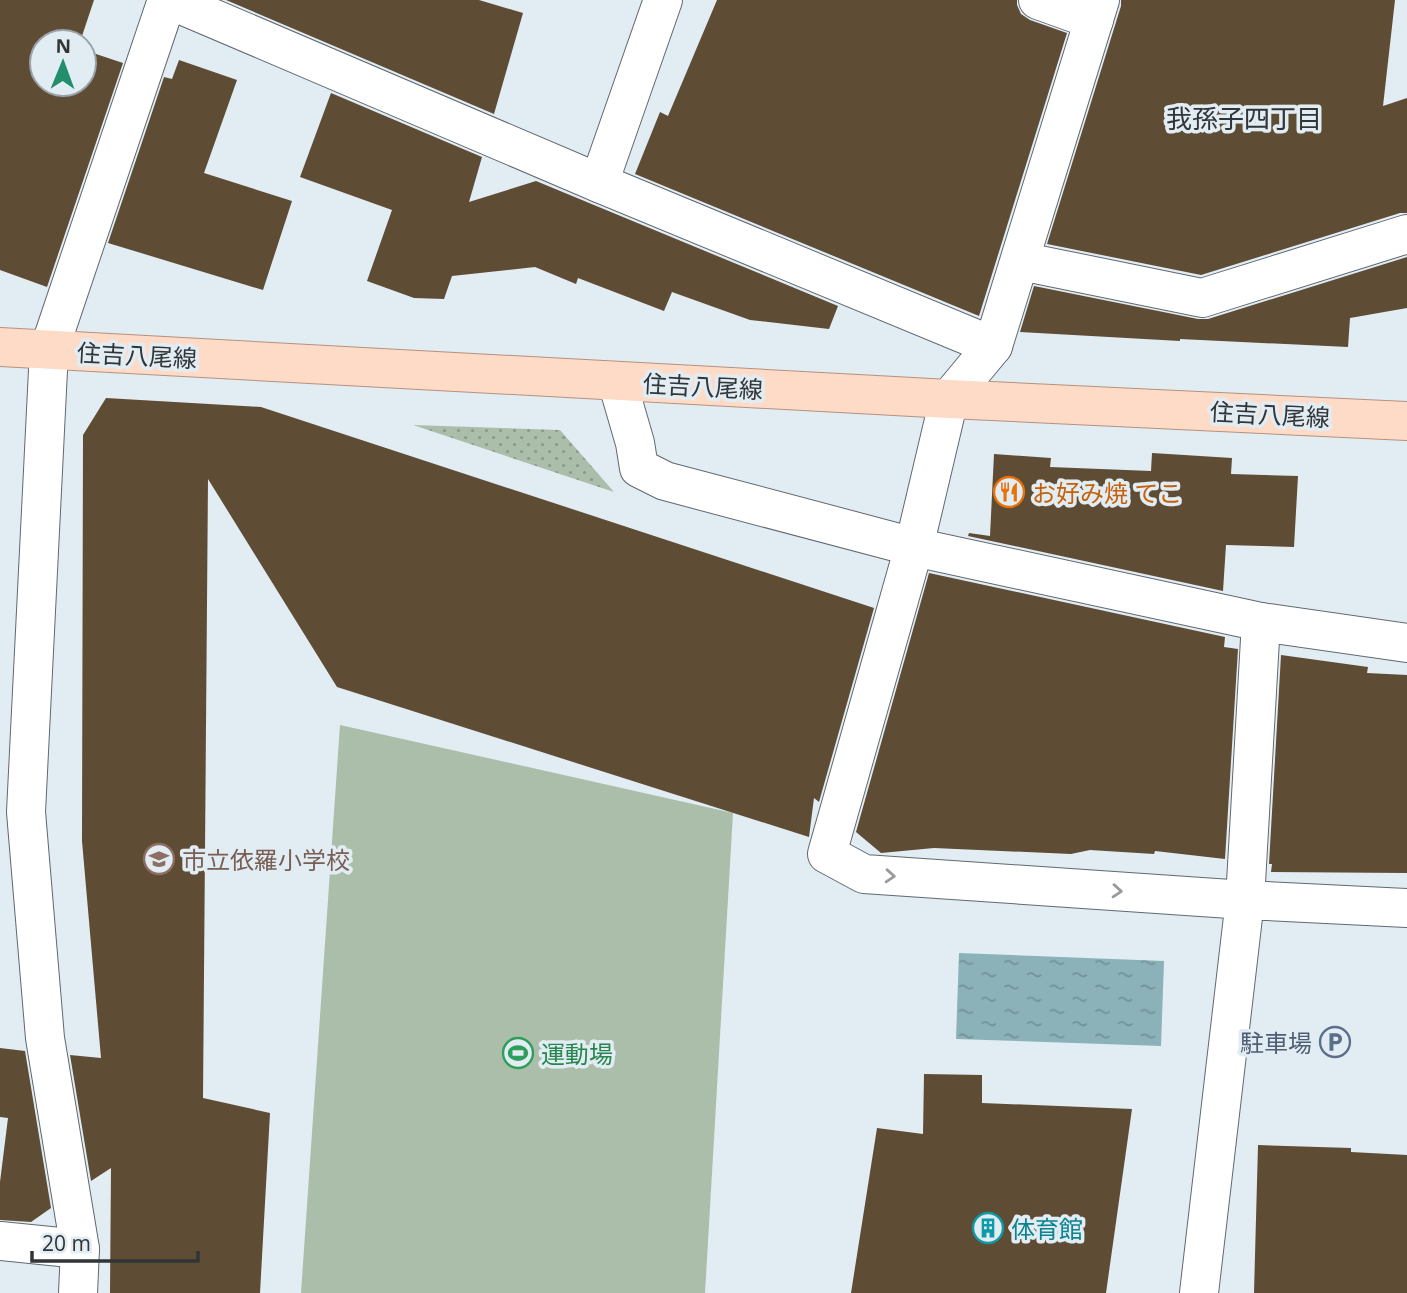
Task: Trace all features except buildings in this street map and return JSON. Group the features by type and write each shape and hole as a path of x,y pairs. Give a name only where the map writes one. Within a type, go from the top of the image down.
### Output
{"main road":[{"name":"住吉八尾線","path":"0,347 1407,421"}],"street":[{"path":"78,1293 80,1250 45,1038 13,812 49,350 168,0 993,346"},
{"path":"599,183 663,0"},
{"path":"1038,0 1097,10 993,346 949,399 914,547 827,854 864,874 1245,900 1407,908"},
{"path":"1020,261 1202,298 1407,234"},
{"path":"617,381 635,443 639,468 665,481 914,547 1261,622 1407,643"},
{"path":"1199,1293 1245,900 1261,622"},
{"path":"0,1241 80,1250"}],"green space":[{"path":"413,425 560,430 614,492"},
{"name":"運動場","path":"340,725 733,813 705,1293 301,1293"}],"water":[{"path":"959,953 1164,961 1161,1046 956,1039"}],"place":[{"name":"お好み焼 てこ","path":"1009,492"},
{"name":"市立依羅小学校","path":"159,859"},
{"name":"駐車場","path":"1335,1042"},
{"name":"運動場","path":"518,1053"},
{"name":"体育館","path":"988,1228"}],"district":[{"name":"我孫子四丁目","path":"1244,118"}]}
